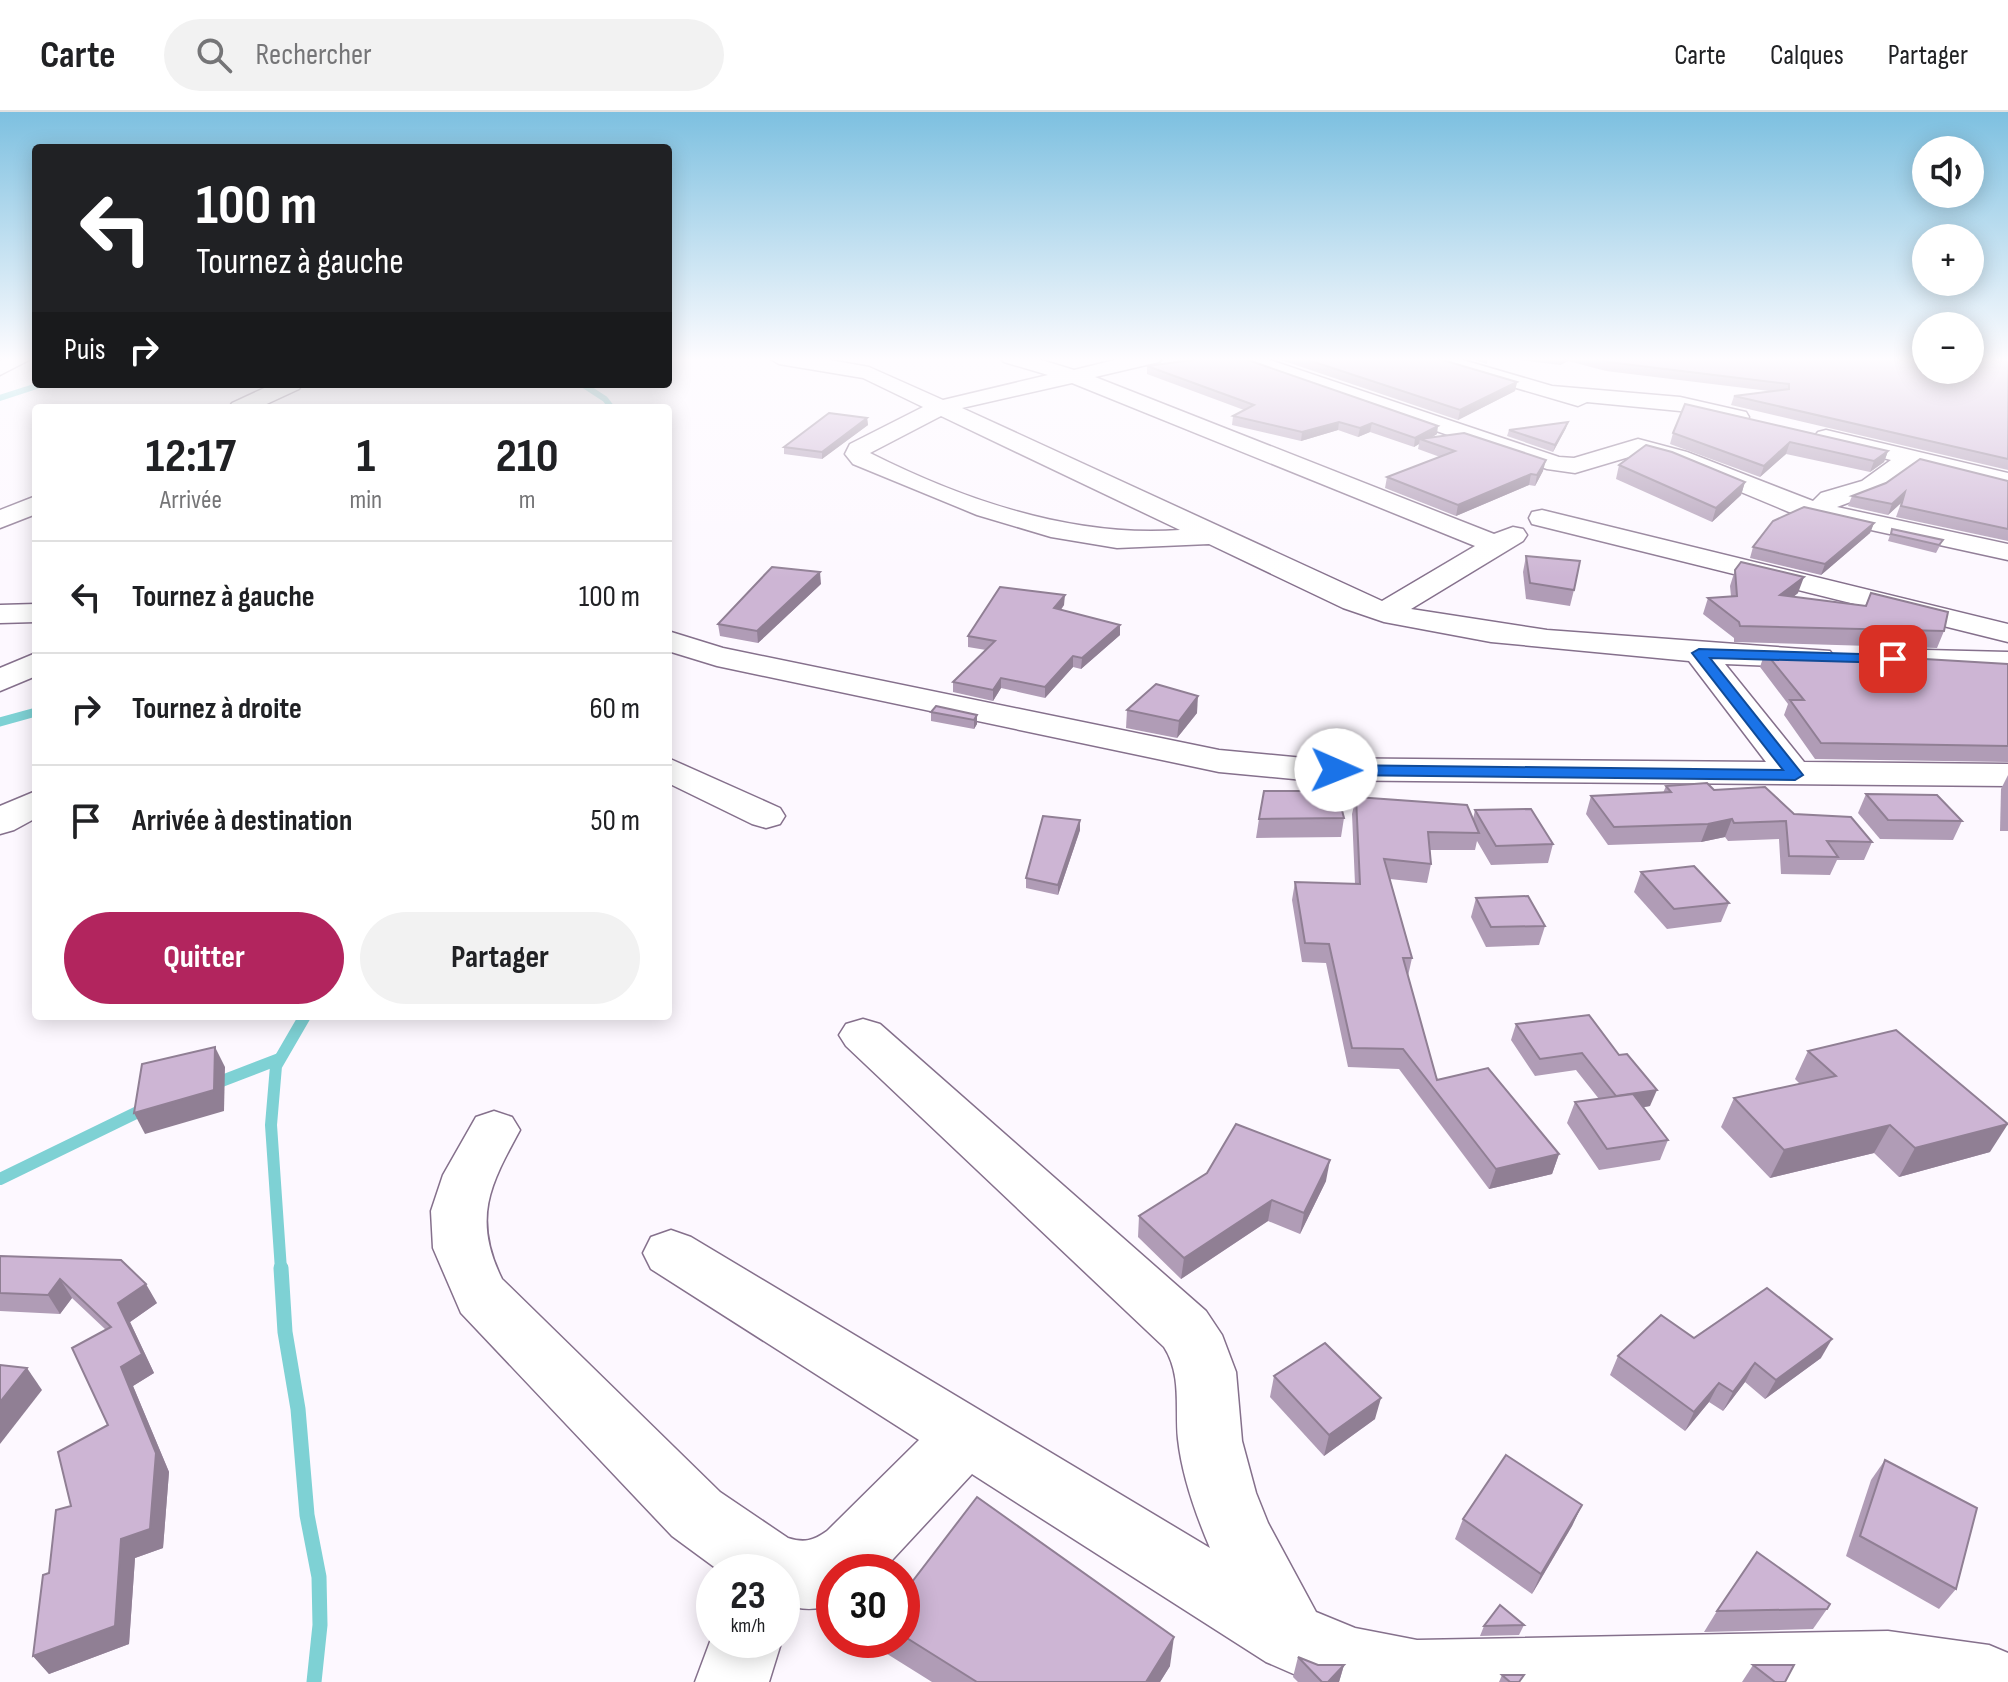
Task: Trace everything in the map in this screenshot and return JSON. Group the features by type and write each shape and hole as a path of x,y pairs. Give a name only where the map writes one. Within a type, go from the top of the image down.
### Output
{"street":[{"path":"893,431 859,449 857,454 862,459 976,506 1046,526 1117,540 1214,536"},
{"path":"992,431 1354,602 1384,613 1436,625 1699,653 2008,662"},
{"path":"1211,431 1496,545"},
{"path":"1459,431 1556,464 1575,466 1636,431"},
{"path":"1636,431 1678,457 1778,499 1818,511 2008,552"},
{"path":"1809,433 2008,481"},
{"path":"1818,511 1830,499 1871,486 1912,457"},
{"path":"0,520 32,506"},
{"path":"1384,613 1552,512 2008,633"},
{"path":"0,614 32,613"},
{"path":"672,642 717,656 1219,761 1304,769 2008,775"},
{"path":"1699,653 1795,775"},
{"path":"0,681 32,665"},
{"path":"672,771 766,816"},
{"path":"0,822 32,804"},
{"path":"863,1035 1185,1329 1201,1353 1210,1441 1223,1493 1241,1541 1291,1637"},
{"path":"494,1130 462,1186 456,1211 456,1236 481,1296 696,1514 749,1554"},
{"path":"671,1253 1291,1637 1355,1664 1417,1677 1888,1667 1989,1682"},
{"path":"800,1576 826,1573 851,1555 966,1436"},
{"path":"732,1682 740,1658"}],"building":[{"path":"805,431 849,431 822,452 784,447"},
{"path":"1396,431 1428,431 1415,438"},
{"path":"1513,431 1563,431 1555,445"},
{"path":"1803,431 1888,451 1874,461 1790,442 1764,466 1673,433"},
{"path":"1887,431 2008,431 2008,459"},
{"path":"1464,433 1546,460 1537,475 1531,474 1458,505 1387,477 1455,451 1420,439"},
{"path":"1646,445 1672,452 1745,482 1716,508 1619,465"},
{"path":"1920,459 2008,481 2008,529 1901,506 1905,492 1892,504 1852,496 1886,483"},
{"path":"1804,507 1874,523 1825,564 1753,547 1773,521"},
{"path":"1892,529 1943,540 1939,545 1891,534"},
{"path":"1526,556 1580,561 1574,590 1530,583"},
{"path":"1741,562 1804,577 1780,595 1866,606 1871,593 1948,612 1944,631 1740,626 1708,598 1737,596 1735,570"},
{"path":"772,567 820,572 757,631 718,624"},
{"path":"1000,587 1065,595 1054,608 1120,625 1082,658 1073,656 1045,687 1001,678 993,690 953,682 995,641 968,636"},
{"path":"1765,652 2008,664 2008,746 1821,743 1790,700 1804,700"},
{"path":"1156,684 1198,696 1179,721 1127,710"},
{"path":"936,706 977,715 974,720 931,712"},
{"path":"1707,783 1714,790 1765,787 1794,814 1851,817 1872,842 1827,841 1838,857 1789,856 1786,821 1734,823 1732,819 1708,824 1614,827 1591,796 1671,792 1666,786"},
{"path":"1264,791 1337,791 1344,818 1259,819"},
{"path":"1866,794 1937,795 1962,821 1888,820"},
{"path":"1356,797 1467,805 1479,833 1428,832 1431,864 1384,859 1412,958 1403,958 1437,1080 1488,1068 1559,1154 1496,1169 1403,1049 1352,1048 1329,944 1305,943 1295,882 1360,884"},
{"path":"1531,809 1553,844 1496,846 1475,810"},
{"path":"1043,816 1080,820 1058,885 1026,878"},
{"path":"1694,866 1729,903 1674,909 1641,872"},
{"path":"1528,896 1545,926 1491,927 1476,898"},
{"path":"1589,1015 1619,1055 1627,1054 1657,1090 1616,1096 1582,1053 1540,1059 1516,1024"},
{"path":"1896,1030 2008,1124 1915,1148 1890,1125 1784,1150 1734,1098 1836,1076 1808,1051"},
{"path":"215,1047 214,1090 134,1113 142,1064"},
{"path":"1633,1094 1668,1140 1607,1149 1575,1102"},
{"path":"1236,1124 1330,1160 1304,1213 1272,1200 1184,1258 1139,1216 1207,1173"},
{"path":"0,1256 121,1260 146,1284 118,1303 142,1354 121,1367 156,1453 150,1529 121,1539 115,1626 33,1656 43,1575 49,1573 56,1510 71,1506 58,1452 108,1425 72,1348 111,1327 60,1279 48,1295 0,1293"},
{"path":"1767,1288 1832,1339 1776,1380 1755,1363 1733,1392 1719,1383 1694,1412 1618,1356 1661,1315 1694,1338"},
{"path":"1325,1343 1381,1398 1329,1435 1274,1376"},
{"path":"0,1365 27,1368 0,1402"},
{"path":"1506,1455 1582,1505 1541,1574 1463,1519"},
{"path":"1885,1460 1977,1508 1956,1589 1860,1536"},
{"path":"977,1497 1174,1637 1146,1682 977,1682 920,1646 920,1571"},
{"path":"1757,1552 1830,1604 1827,1609 1717,1611"},
{"path":"1500,1605 1524,1625 1484,1626"},
{"path":"1298,1657 1318,1665 1344,1665 1328,1682 1322,1682"},
{"path":"1753,1665 1794,1665 1785,1682 1775,1682"},
{"path":"1502,1675 1524,1675 1519,1682 1510,1682"}],"waterway":[{"path":"0,722 32,713"},
{"path":"281,1270 271,1125 276,1066 303,1020"},
{"path":"214,1084 279,1059"},
{"path":"0,1179 146,1108"},
{"path":"281,1268 285,1332 298,1409 307,1515 319,1577 320,1625 314,1682"}],"route":[{"path":"1336,770 1795,775 1699,653 1893,659"}]}
